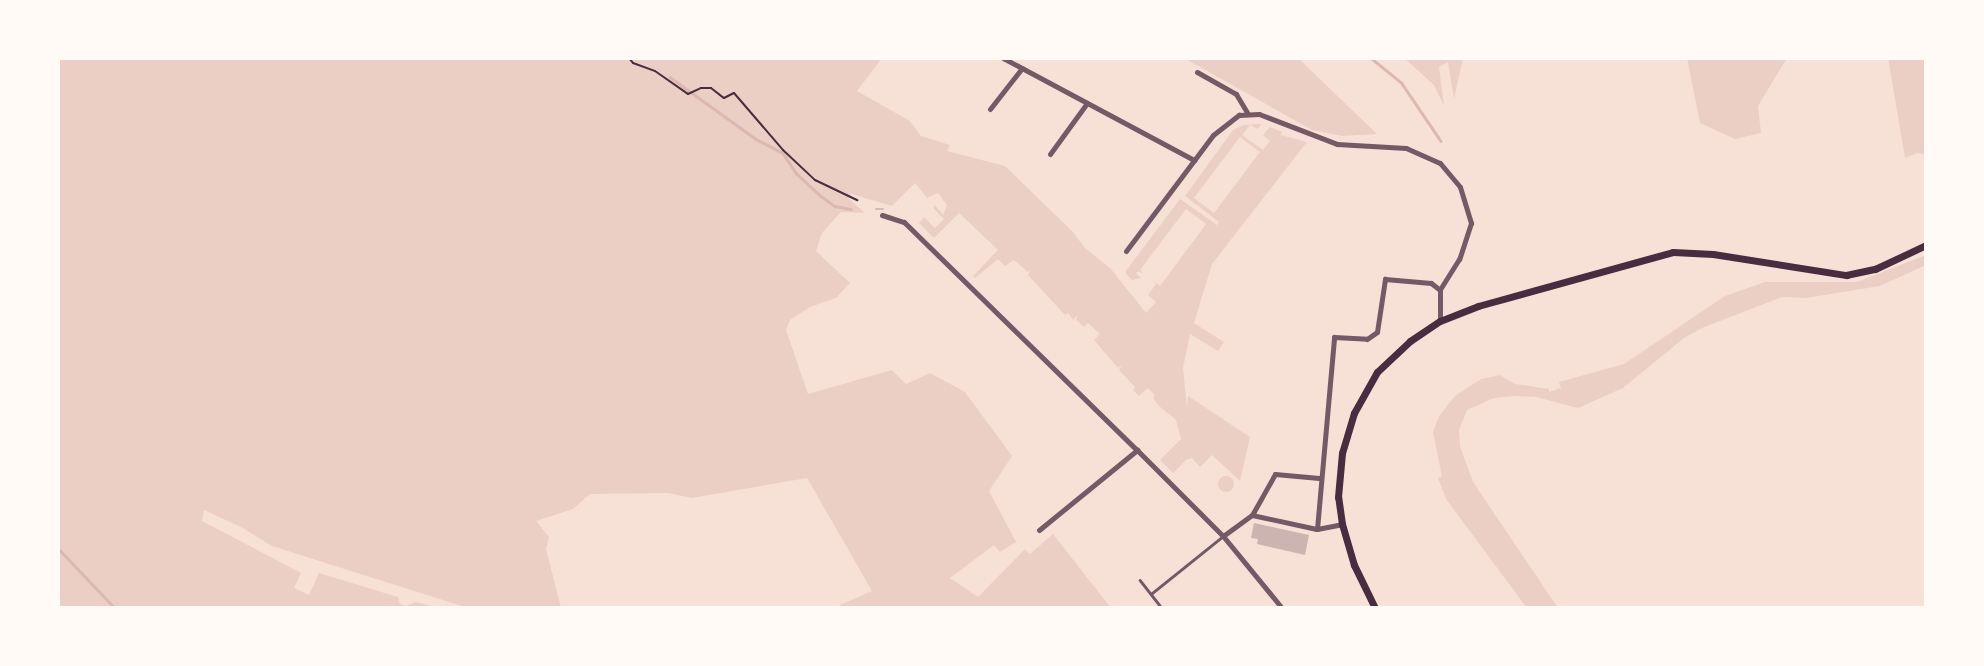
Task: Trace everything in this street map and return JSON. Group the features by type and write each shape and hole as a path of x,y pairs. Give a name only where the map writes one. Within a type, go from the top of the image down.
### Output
{"main road":[{"path":"1375,608 1354,565 1342,524 1338,497 1342,453 1354,413 1377,372 1410,341 1440,321 1478,306 1673,252 1713,254 1846,275 1875,269 1926,245"}],"street":[{"path":"1003,58 1194,160"},
{"path":"990,109 1022,68"},
{"path":"1197,72 1236,94 1248,114"},
{"path":"1050,154 1087,103"},
{"path":"1126,251 1213,135 1230,119 1259,114 1337,144 1406,148 1440,163 1461,187 1471,223 1460,259 1440,290 1440,321"},
{"path":"882,215 904,222 1137,450 1223,536 1282,608"},
{"path":"1317,529 1319,478 1334,337 1367,339 1377,332 1385,279 1431,283 1440,290"},
{"path":"1039,530 1137,450"},
{"path":"1223,536 1252,515 1275,474 1319,478"},
{"path":"1252,515 1317,529 1342,524"}],"lane":[{"path":"1151,594 1223,536"},
{"path":"1140,580 1162,608"}],"path":[{"path":"629,58 633,63 655,71 676,89 688,94 701,88 711,88 724,98 734,93 783,150 816,180 857,200"}],"shaded area":[{"path":"58,58 882,58 857,91 910,121 921,136 950,145 947,151 1005,166 1072,231 1085,248 1111,269 1146,313 1156,302 1148,295 1156,284 1151,279 1160,286 1206,224 1186,209 1140,270 1144,274 1138,271 1136,273 1141,278 1132,280 1125,272 1180,199 1217,225 1219,222 1185,196 1233,130 1243,125 1261,124 1258,129 1250,125 1242,135 1263,150 1270,141 1263,135 1270,127 1282,132 1281,135 1307,142 1212,264 1194,323 1224,342 1218,351 1190,334 1183,368 1187,408 1188,396 1250,437 1240,481 1212,455 1200,467 1192,458 1186,460 1173,473 1160,460 1181,439 1176,420 1159,406 1153,398 1155,395 1148,388 1139,396 1133,390 1135,387 1119,370 1122,365 1118,368 1094,340 1100,334 1088,323 1084,327 1076,320 1078,315 1073,320 1068,313 1065,315 1028,275 1031,269 1028,272 1014,260 1005,266 998,259 975,278 973,276 998,250 959,213 934,238 919,223 924,217 935,228 944,219 933,208 935,205 943,215 947,205 938,193 927,198 915,183 892,206 851,194 849,199 865,213 841,212 822,233 816,251 850,283 836,298 810,307 790,320 786,330 808,394 892,370 906,384 930,373 965,392 1012,456 989,491 1016,542 1000,552 994,545 950,578 978,597 1025,549 1030,554 1053,534 1111,608 841,608 840,605 872,591 807,478 692,498 668,493 590,494 573,509 536,521 549,537 546,549 561,608 468,608 272,546 241,527 204,510 202,521 301,573 294,588 309,595 319,573 398,597 400,604 406,606 415,602 440,608 58,608","holes":["1240,137 1260,152 1214,213 1194,198"]},
{"path":"1184,58 1298,58 1377,134 1342,136 1312,130"},
{"path":"1404,58 1463,58 1454,99 1448,62 1439,67 1444,106 1434,85"},
{"path":"1687,58 1787,58 1758,106 1761,133 1735,139 1700,123"},
{"path":"1888,58 1926,58 1926,155 1917,153 1905,158"},
{"path":"1926,255 1926,265 1880,286 1806,298 1782,297 1702,328 1684,338 1623,388 1578,408 1536,397 1513,396 1494,398 1467,410 1459,430 1460,446 1473,482 1558,608 1527,608 1446,499 1438,478 1442,477 1433,432 1439,416 1455,396 1481,379 1500,375 1515,384 1549,389 1549,392 1561,388 1559,382 1624,364 1725,296 1765,282 1857,282"},
{"path":"1226,476 1234,484 1226,492 1218,484"}],"building":[{"path":"1254,523 1309,535 1305,555 1257,544 1258,539 1251,538"}],"waterway":[{"path":"1371,58 1401,82 1441,141"},
{"path":"670,77 756,139 783,153 796,173 821,196 835,206 851,209"},
{"path":"876,209 883,209"},
{"path":"58,548 115,608"}]}
